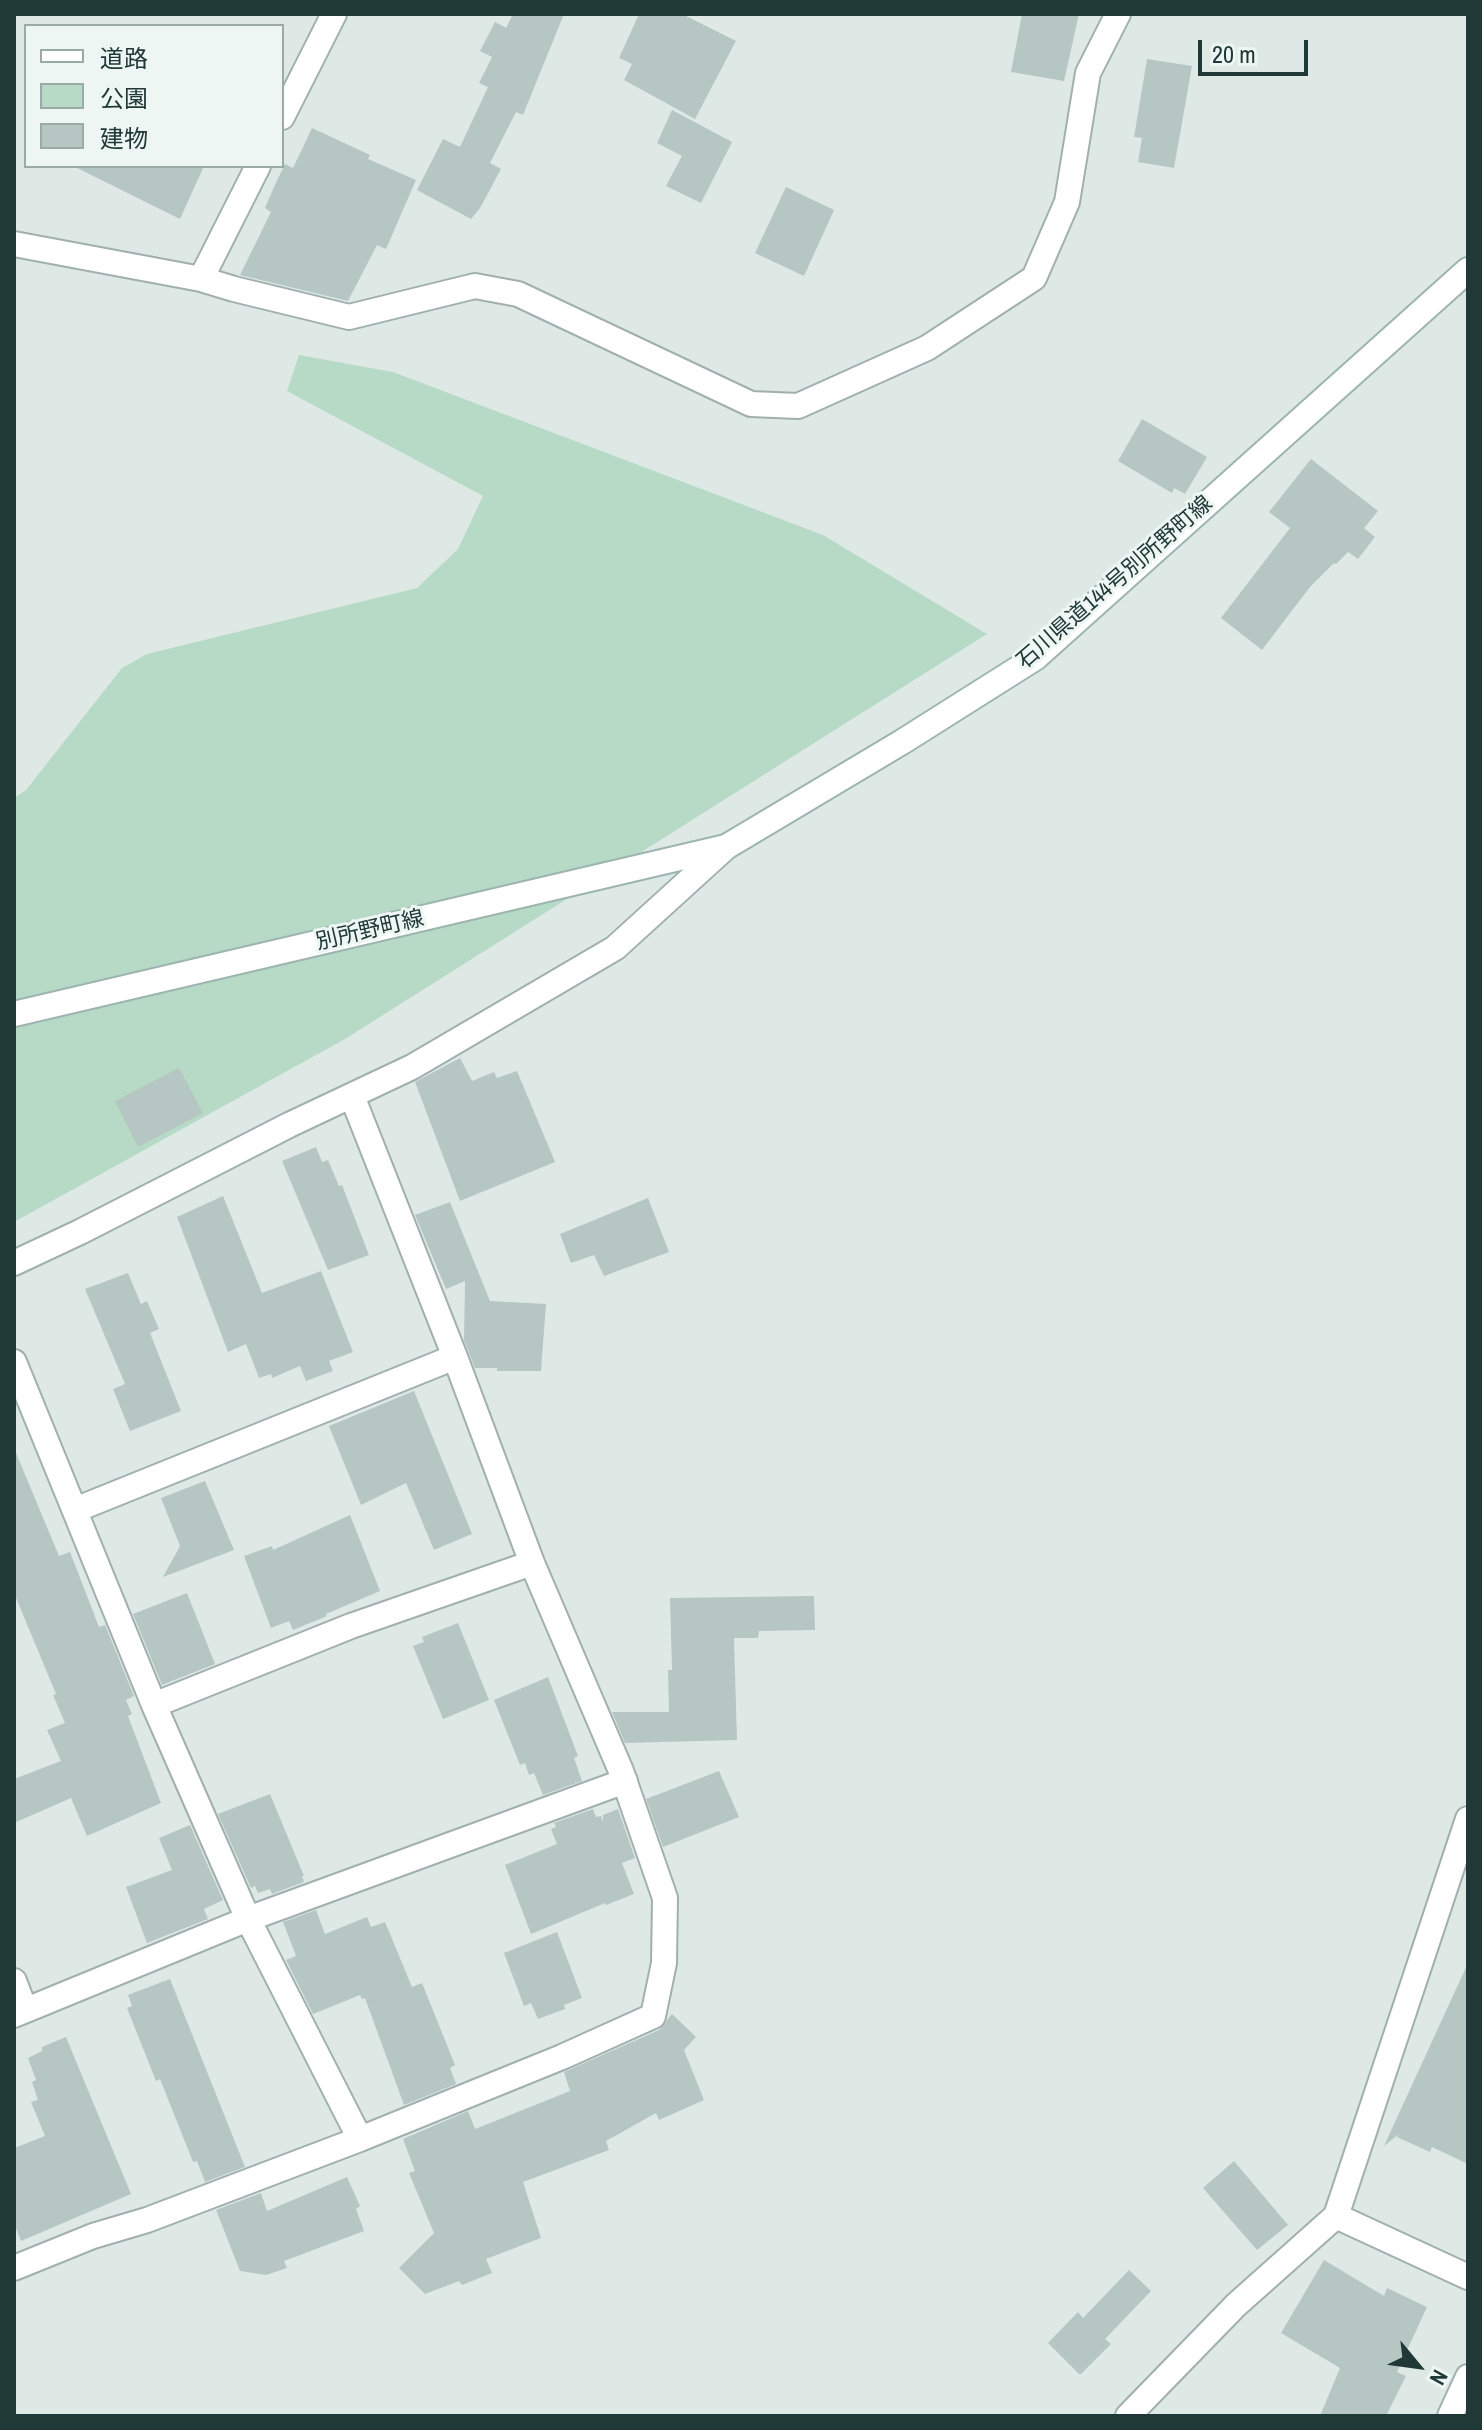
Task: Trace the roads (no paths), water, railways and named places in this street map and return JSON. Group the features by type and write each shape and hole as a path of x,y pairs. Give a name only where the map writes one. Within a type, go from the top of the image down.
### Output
{"street":[{"path":"284,113 334,14"},
{"path":"14,244 201,279 349,317 475,286 518,294 751,404 798,406 927,348 1034,278 1067,202 1088,73 1118,14"},
{"path":"201,279 257,168"},
{"name":"石川県道144号別所野町線","path":"726,847 1035,658 1468,270"},
{"path":"14,1263 412,1067 615,948 726,847"},
{"name":"別所野町線","path":"14,1014 726,847"},
{"path":"14,2268 360,2139 562,2057 653,2016 664,1963 665,1898 625,1781 532,1563 352,1096"},
{"path":"75,1510 455,1357"},
{"path":"14,1362 154,1705 248,1919 360,2139"},
{"path":"154,1705 351,1626 532,1563"},
{"path":"14,1981 20,2012 248,1919 625,1781"},
{"path":"1128,2416 1236,2305 1336,2216 1468,1819"},
{"path":"1336,2216 1468,2277"},
{"path":"1450,2416 1468,2377"}]}
